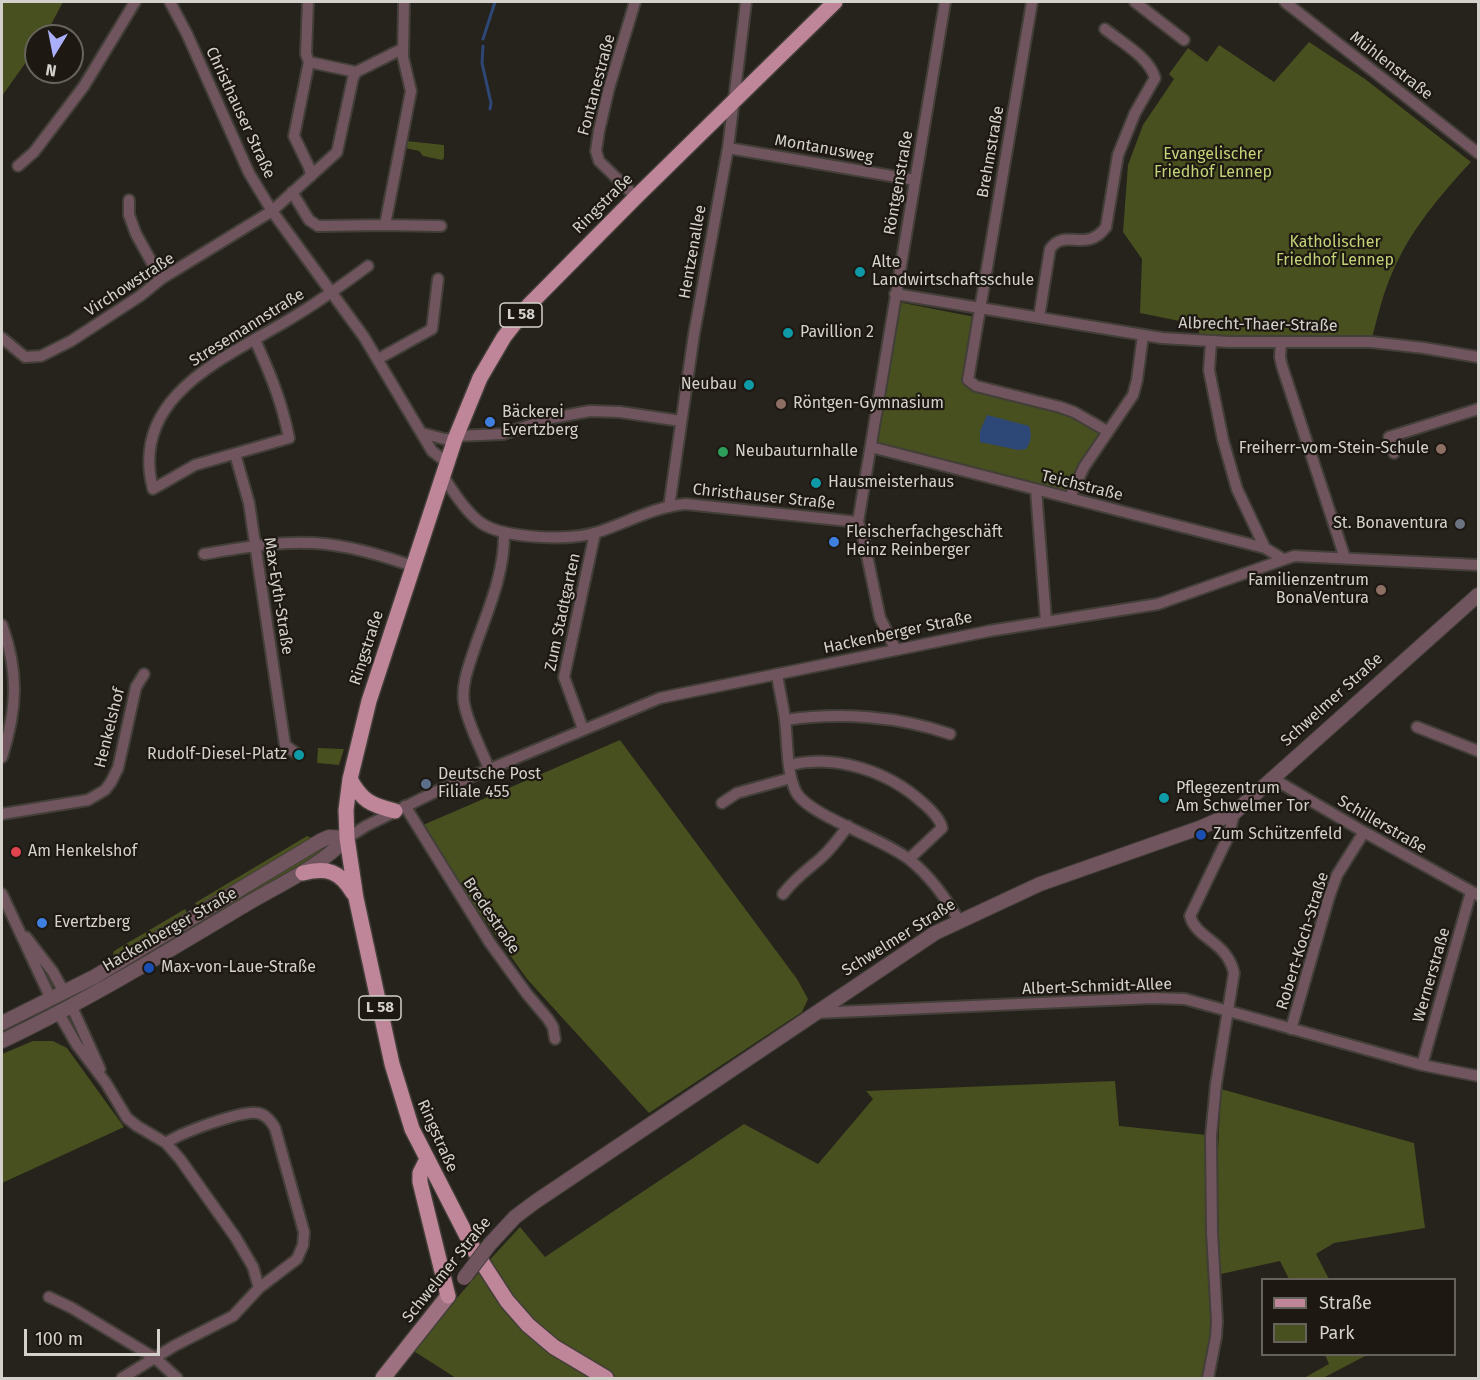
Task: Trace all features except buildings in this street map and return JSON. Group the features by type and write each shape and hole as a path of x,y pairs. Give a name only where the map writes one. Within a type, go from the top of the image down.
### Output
{"main road":[{"name":"Ringstraße","path":"606,1378 554,1347 528,1325 507,1301 474,1250 412,1130 402,1101 356,898 346,805 350,779 369,701 456,437 480,378 504,336 529,305 636,197 835,2"},
{"path":"350,779 358,794 369,803 400,809"},
{"path":"303,873 319,869 331,872 347,883 356,898"},
{"path":"427,1159 420,1173 420,1182 448,1296"},
{"name":"Schwelmer Straße","path":"383,1378 448,1296"}],"street":[{"path":"18,166 34,152 84,86 135,2"},
{"name":"Christhauser Straße","path":"170,2 187,34 249,173 272,211 347,312 378,359 432,451 448,461"},
{"path":"308,2 306,54 309,62 294,136 311,176"},
{"path":"385,225 411,92 402,49 405,2"},
{"name":"Fontanestraße","path":"634,2 609,88 596,151 599,161 636,197"},
{"name":"Hentzenallee","path":"669,507 708,248 728,148 746,2"},
{"name":"Röntgenstraße","path":"896,650 880,618 858,522 945,2"},
{"name":"Brehmstraße","path":"1032,2 969,375 971,384 1060,407 1074,412 1107,431"},
{"path":"1135,2 1184,40"},
{"name":"Mühlenstraße","path":"1285,2 1479,153"},
{"path":"1039,317 1050,249 1053,244 1063,239 1090,240 1106,227 1118,154 1135,113 1155,78 1152,68 1145,61 1105,29"},
{"path":"309,62 356,72 402,49"},
{"name":"Virchowstraße","path":"2,338 25,357 41,356 71,341 140,296 161,279 175,273 272,211 338,150 356,72"},
{"name":"Montanusweg","path":"728,148 915,180"},
{"path":"292,192 309,220 318,226 441,226"},
{"path":"129,200 129,215 132,224 161,279"},
{"path":"332,292 368,266"},
{"path":"378,359 432,329 438,279"},
{"name":"Stresemannstraße","path":"235,454 195,465 153,489 148,460 150,446 159,419 184,386 200,373 332,292"},
{"name":"Albrecht-Thaer-Straße","path":"895,294 1143,335 1211,342 1371,342 1479,357"},
{"path":"1070,497 1084,467 1132,395 1137,380 1143,335"},
{"path":"235,454 290,438 277,388 255,340"},
{"path":"1211,342 1209,370 1223,440 1237,489 1264,548"},
{"path":"1281,342 1282,366 1345,558"},
{"path":"1394,453 1389,437 1479,409"},
{"path":"422,434 444,439 503,434 552,418 590,411 620,412 681,421"},
{"name":"Teichstraße","path":"871,447 1264,548 1283,559"},
{"name":"Max-Eyth-Straße","path":"235,454 249,503 285,745 297,754"},
{"name":"Christhauser Straße","path":"444,477 452,491 475,518 504,532 561,536 595,533 669,507 686,504 858,522"},
{"path":"1036,490 1046,621"},
{"path":"489,769 466,712 464,688 497,586 503,558 504,532"},
{"name":"Zum Stadtgarten","path":"583,729 564,677 595,533"},
{"path":"204,554 297,542 332,544 362,550 413,566"},
{"name":"Hackenberger Straße","path":"2,1041 128,975 303,873 348,838 400,809 489,769 660,698 1046,621 1158,604 1283,559 1302,556 1479,565"},
{"name":"Schwelmer Straße","path":"448,1296 515,1217 919,944 959,921 1040,884 1199,828 1234,813 1479,595"},
{"path":"2,625 10,648 15,685 12,719 2,757"},
{"name":"Henkelshof","path":"2,814 88,800 105,790 118,768 136,687 144,674"},
{"path":"777,674 791,778 798,795 805,804 909,859 947,899 959,921"},
{"path":"785,720 815,717 866,717 927,727 950,734"},
{"path":"1417,727 1479,752"},
{"path":"790,765 815,762 856,767 892,780 914,794 940,820 942,828 909,859"},
{"path":"722,803 737,793 791,778"},
{"name":"Schillerstraße","path":"1272,778 1475,894"},
{"name":"Bredestraße","path":"400,809 435,857 490,943 548,1019 553,1027 555,1039"},
{"path":"1208,1378 1217,1321 1212,1232 1211,1136 1216,1084 1234,973 1230,958 1198,930 1190,916 1229,835 1234,813"},
{"path":"783,894 795,879 837,841 848,826"},
{"name":"Robert-Koch-Straße","path":"1291,1029 1337,875 1364,832"},
{"name":"Hackenberger Straße","path":"2,1023 111,967 320,841 328,837 348,838"},
{"path":"2,894 12,917 53,972 58,995 58,1012 77,1045 133,1124 166,1143 180,1159 236,1238 253,1266 259,1288"},
{"name":"Wernerstraße","path":"1422,1065 1475,894"},
{"path":"58,995 71,1005 93,1049 106,1083"},
{"name":"Albert-Schmidt-Allee","path":"815,1013 1153,998 1185,999 1422,1065 1479,1077"},
{"path":"122,1378 233,1316 259,1288 297,1259 305,1237 272,1123 263,1115 247,1113 177,1136 166,1143"},
{"path":"49,1297 72,1308 155,1358 177,1378"}],"green space":[{"path":"2,2 63,2 51,24 24,24 24,65 2,96"},
{"name":"Evangelischer Friedhof Lennep","path":"1309,42 1365,79 1471,162 1417,227 1400,256 1386,288 1372,338 1199,336 1199,325 1140,313 1142,259 1123,232 1128,165 1143,125 1174,79 1169,74 1188,48 1207,62 1219,45 1274,82"},
{"path":"406,141 444,145 444,158 442,160 423,156 419,151 405,148"},
{"path":"898,302 975,317 963,377 966,384 1058,410 1102,432 1066,493 875,445"},
{"path":"620,740 797,979 808,999 802,1012 649,1113 527,979 460,885 423,825"},
{"path":"318,748 344,749 339,765 317,763"},
{"path":"307,836 312,838 198,908 195,903"},
{"path":"320,846 323,852 85,993 83,991 153,946"},
{"path":"185,909 188,915 117,956 113,955 114,951"},
{"path":"33,1041 53,1041 67,1048 124,1127 2,1183 2,1054"},
{"path":"1115,1081 1119,1126 1207,1135 1214,1321 1205,1378 616,1378 578,1357 531,1320 485,1265 520,1227 545,1257 744,1124 818,1164 873,1099 866,1091"},
{"path":"1221,1089 1414,1143 1425,1228 1334,1243 1316,1254 1328,1278 1288,1278 1280,1261 1221,1274 1218,1265 1217,1171"},
{"path":"482,1269 593,1378 456,1378 412,1350"},
{"path":"1325,1356 1365,1356 1323,1378 1304,1378 1329,1364"}],"water":[{"path":"987,415 1029,426 1030,438 1026,449 1018,450 980,442 980,431"}],"waterway":[{"path":"483,39 495,2"},
{"path":"483,46 482,63 491,103 490,109"}],"place":[{"name":"Alte Landwirtschaftsschule","path":"860,272"},
{"name":"Pavillion 2","path":"788,333"},
{"name":"Neubau","path":"749,385"},
{"name":"Röntgen-Gymnasium","path":"781,404"},
{"name":"Bäckerei Evertzberg","path":"490,422"},
{"name":"Freiherr-vom-Stein-Schule","path":"1441,449"},
{"name":"Neubauturnhalle","path":"723,452"},
{"name":"Hausmeisterhaus","path":"816,483"},
{"name":"St. Bonaventura","path":"1460,524"},
{"name":"Fleischerfachgeschäft Heinz Reinberger","path":"834,542"},
{"name":"Familienzentrum BonaVentura","path":"1381,590"},
{"name":"Rudolf-Diesel-Platz","path":"299,755"},
{"name":"Deutsche Post Filiale 455","path":"426,784"},
{"name":"Pflegezentrum Am Schwelmer Tor","path":"1164,798"},
{"name":"Zum Schützenfeld","path":"1201,835"},
{"name":"Am Henkelshof","path":"16,852"},
{"name":"Evertzberg","path":"42,923"},
{"name":"Max-von-Laue-Straße","path":"149,968"}],"park label":[{"name":"Katholischer Friedhof Lennep","path":"1335,252"}]}
